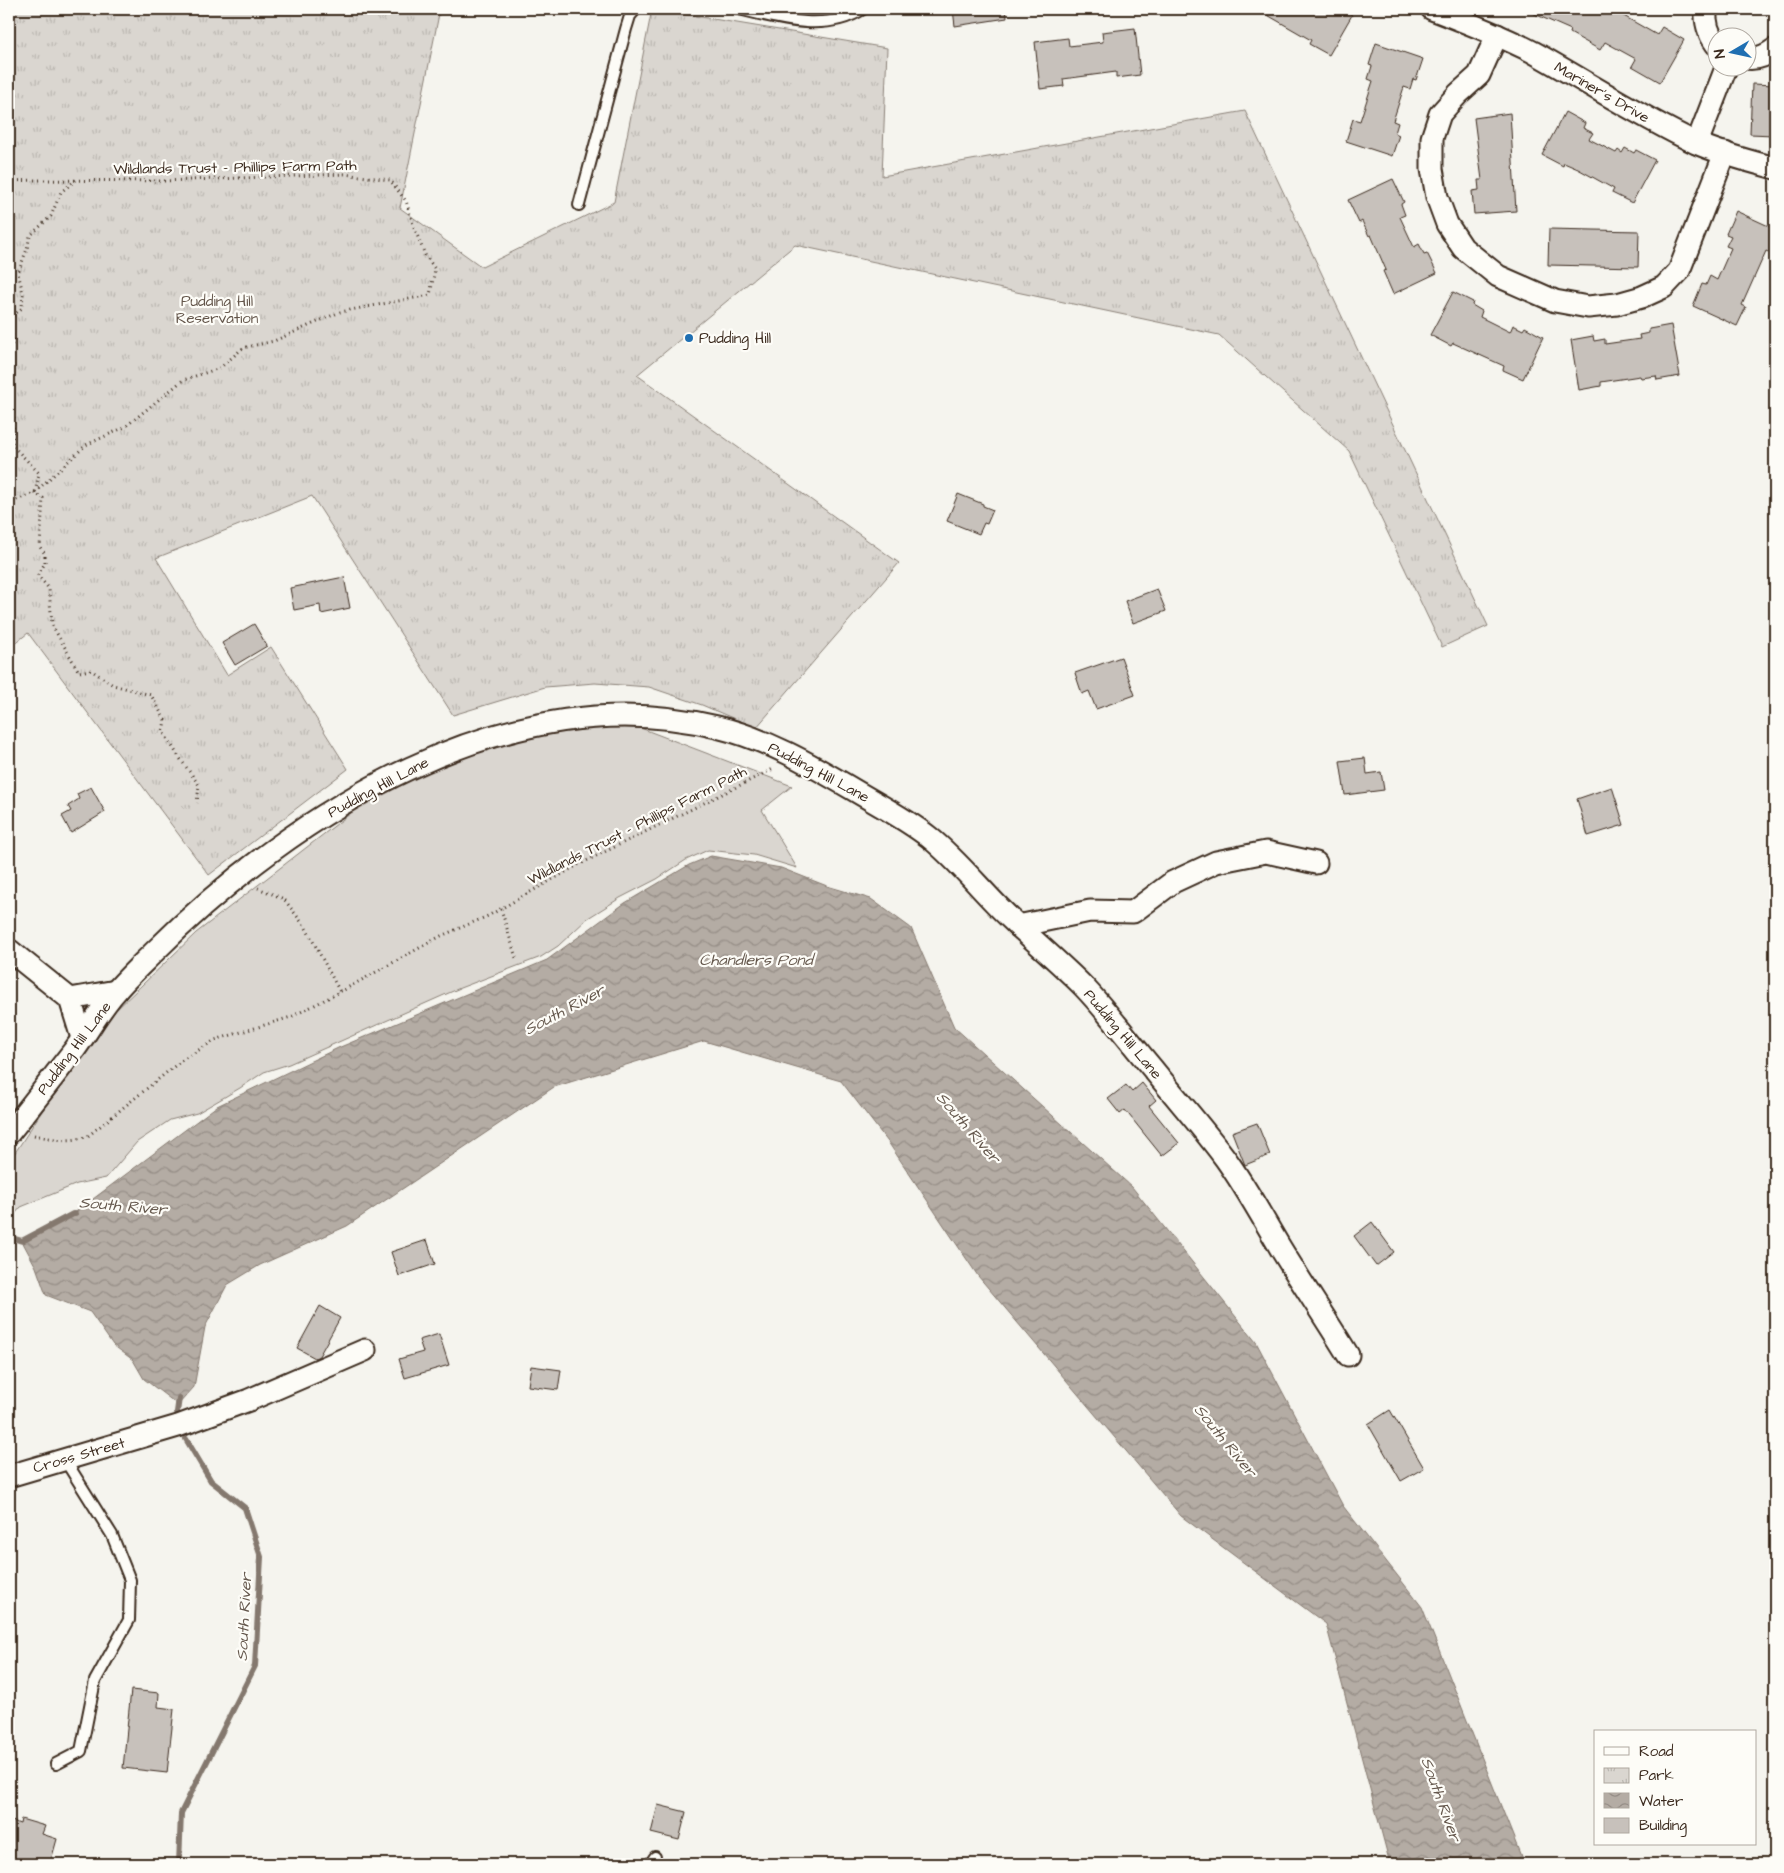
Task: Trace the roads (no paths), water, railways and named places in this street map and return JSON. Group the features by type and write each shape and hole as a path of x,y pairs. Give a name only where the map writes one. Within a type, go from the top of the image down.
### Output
{"street":[{"name":"Mariner's Drive","path":"1432,9 1497,35 1540,56 1656,122 1697,143 1775,168"},
{"path":"1706,9 1705,21 1707,28"},
{"path":"1497,35 1479,75 1440,114 1432,138 1432,169 1437,197 1446,224 1463,248 1498,276 1556,301 1588,307 1617,304 1642,298 1664,287 1678,271 1725,153"},
{"path":"1756,58 1766,55 1775,49"},
{"path":"1697,143 1722,78"},
{"name":"Pudding Hill Lane","path":"18,1134 116,990 186,921 276,849 372,787 397,774 479,740 530,727 604,716 645,716 690,721 753,737 789,753 882,806 930,838 956,862 1018,926 1085,989 1204,1131 1247,1191 1348,1354"},
{"path":"1018,926 1090,911 1133,912 1173,882 1216,862 1266,852 1316,863"},
{"path":"9,950 70,999 82,1038"},
{"path":"70,999 116,990"},
{"name":"Cross Street","path":"9,1476 178,1426 249,1400 365,1350"}],"lane":[{"path":"578,205 626,29 630,16 636,9"},
{"path":"739,9 792,21 816,23 842,18 863,9"},
{"path":"56,1764 81,1751 96,1680 129,1620 130,1580 112,1535 65,1460"}],"water":[{"name":"Chandlers Pond","path":"711,856 781,868 827,886 871,899 911,928 954,1027 1132,1187 1256,1342 1343,1506 1422,1607 1524,1864 1390,1864 1326,1624 1181,1516 978,1276 888,1142 841,1081 704,1041 554,1087 347,1226 260,1265 227,1285 205,1327 194,1387 178,1405 144,1379 133,1360 113,1345 90,1312 46,1295 36,1267 22,1241 73,1214 217,1106 338,1048 547,960 625,903 689,865"}],"waterway":[{"name":"South River","path":"9,1237 22,1241 75,1214"},
{"name":"South River","path":"177,1412 179,1398"},
{"name":"South River","path":"179,1864 181,1813 255,1666 261,1557 245,1508 211,1481 186,1439"}],"place":[{"name":"Pudding Hill","path":"689,338"}],"park label":[{"name":"Pudding Hill Reservation","path":"217,310"}]}
